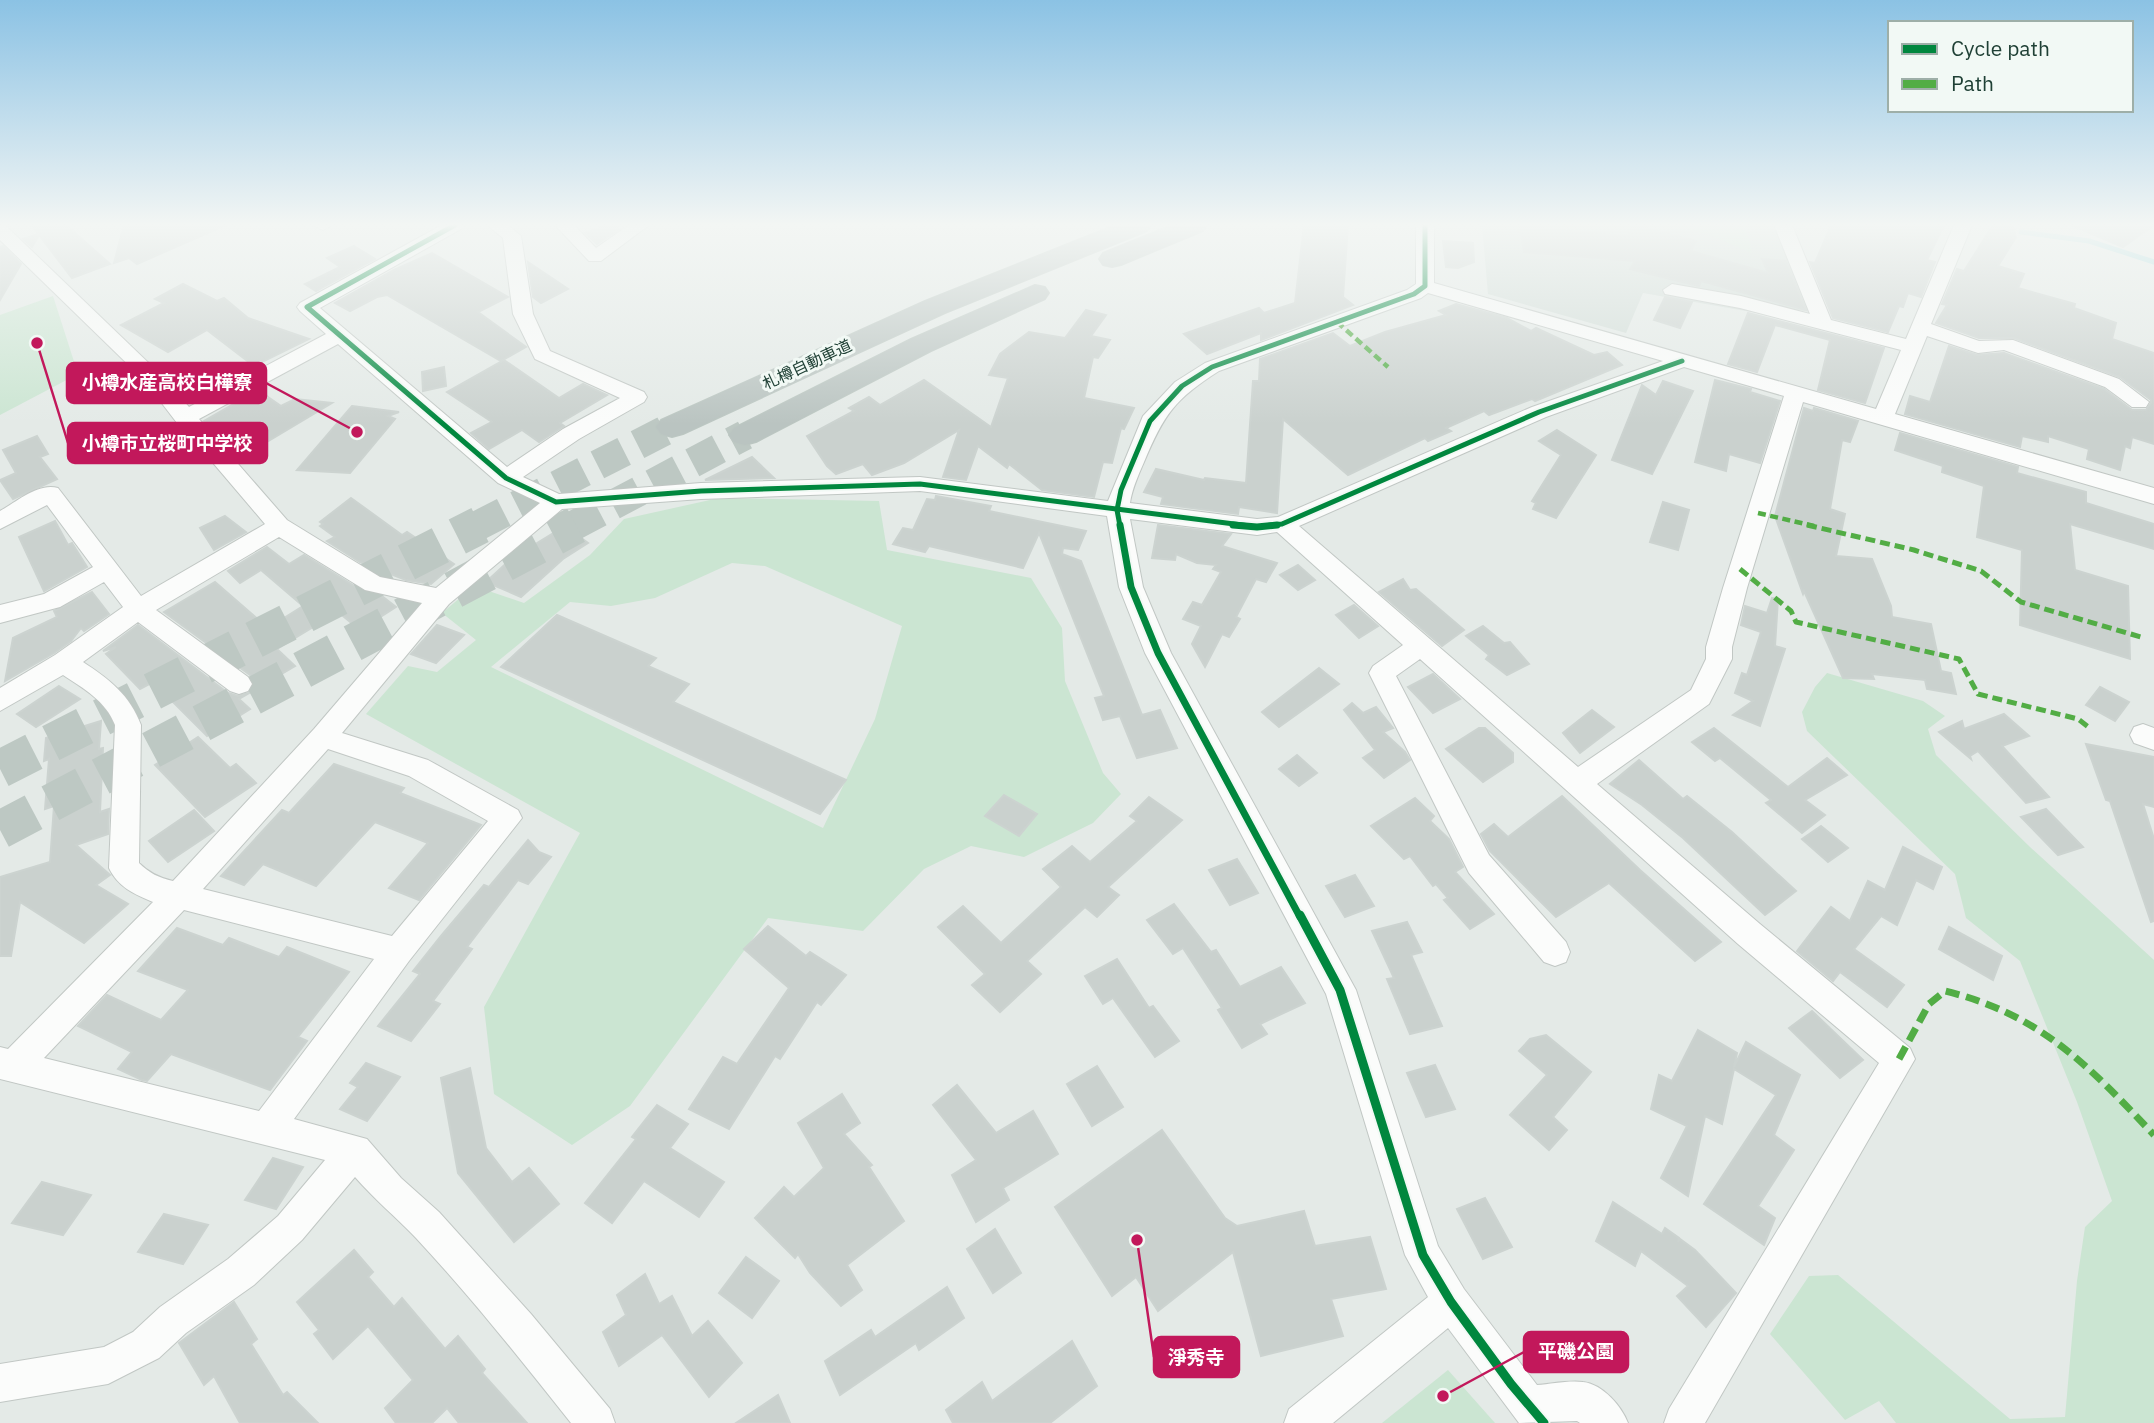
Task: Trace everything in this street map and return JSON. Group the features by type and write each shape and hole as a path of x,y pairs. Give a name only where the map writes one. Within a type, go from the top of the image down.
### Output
{"highway":[{"name":"札樽自動車道","path":"671,427 974,291"},
{"name":"札樽自動車道","path":"745,435 921,345 1037,291"}],"street":[{"path":"64,291 151,376 184,418 279,526 373,584 440,598"},
{"path":"335,291 307,307 506,478 556,502 701,491 920,484 1257,527 1282,524 1539,412 1682,360"},
{"path":"506,478 571,434 637,397 542,355 523,314 520,291"},
{"path":"1417,291 1212,367 1182,386 1150,421 1121,490 1117,510 1131,587 1158,653 1340,990 1423,1255 1451,1303 1511,1384 1537,1414 1584,1401 1609,1423"},
{"path":"1447,291 2154,496"},
{"path":"1680,291 1822,321 1912,348"},
{"path":"1810,291 1822,321"},
{"path":"1884,417 1935,291"},
{"path":"1920,327 1978,347 2006,344 2112,383 2139,402"},
{"path":"184,418 339,335"},
{"path":"1577,783 1700,697 1718,659 1735,587 1795,393"},
{"path":"0,521 50,492 138,609 239,684"},
{"path":"7,1065 179,895 323,737 440,598 556,502"},
{"path":"1282,524 1749,934 1899,1059 1683,1423"},
{"path":"0,701 64,662 138,609 279,526"},
{"path":"0,614 51,601 108,569"},
{"path":"1420,646 1382,673 1479,863 1555,952"},
{"path":"64,662 116,700 125,710 128,725 124,867 137,881 159,891 398,951"},
{"path":"266,1129 398,951 508,818 418,768 323,737"},
{"path":"7,1065 355,1151 389,1189 427,1224 596,1423"},
{"path":"0,1382 108,1365 146,1345 173,1320 241,1272 290,1228 355,1151"},
{"path":"1303,1423 1451,1303"}],"shaded area":[{"path":"1488,291 1802,291 1811,312 1782,308 1780,317 1643,293 1626,333 1488,294"}],"green space":[{"path":"53,296 78,374 0,415 0,315"},
{"path":"719,498 879,501 887,550 1031,578 1062,628 1065,681 1103,773 1121,794 1093,823 1024,857 971,846 924,869 863,931 768,918 630,1106 572,1145 494,1094 484,1007 580,833 366,714 408,666 437,672 476,640 442,613 474,586 524,603 590,555 624,519","holes":["732,563 765,566 902,626 875,719 823,828 491,667 570,602 611,606 655,598"]},
{"path":"1827,673 1923,701 1945,716 1928,729 1936,755 2030,847 2154,960 2154,1423 1896,1423 1879,1401 1845,1420 1770,1334 1809,1276 1838,1275 2010,1419 2065,1417 2077,1281 2085,1227 2112,1201 2077,1102 2020,961 1966,918 1955,874 1807,731 1802,712 1815,687"},
{"path":"1448,1370 1495,1423 1382,1423"}],"building":[{"path":"169,291 198,291 217,301 224,298 248,318 309,339 254,366 207,330 168,352 121,325 164,303 155,299"},
{"path":"356,291 498,291 508,297 478,312 526,347 501,361 387,295 377,297 350,311 335,303"},
{"path":"532,291 563,291 541,303 533,297"},
{"path":"1296,291 1343,291 1343,297 1353,305 1261,340 1261,333 1207,354 1184,334 1259,308 1264,313 1295,303"},
{"path":"1739,291 1798,291 1806,310"},
{"path":"1822,291 1923,291 1921,297 1908,293 1888,332 1833,318"},
{"path":"1947,291 2030,291 2075,304 2074,308 2116,323 2112,339 2154,353 2154,444 2132,437 2130,448 2125,446 2120,470 2087,459 2089,449 2048,436 2048,442 2022,436 2020,447 1905,414 1910,396 1930,402 1949,346 1977,355 2004,353 2104,389 2132,410 2146,410 2151,403 2151,400 2120,377 2014,338 1979,338 1936,323 1947,305 1942,304"},
{"path":"1665,297 1692,302 1680,328 1654,320"},
{"path":"1456,304 1507,318 1531,331 1536,328 1594,355 1607,352 1622,365 1535,401 1532,399 1489,415 1484,411 1446,428 1451,431 1428,441 1425,438 1348,475 1283,419 1277,513 1239,507 1238,514 1161,504 1163,497 1144,492 1156,469 1204,480 1246,483 1253,381 1259,381 1260,359 1333,333 1350,346 1385,332 1446,315 1439,311"},
{"path":"1086,310 1106,315 1091,336 1110,340 1098,358 1093,357 1084,398 1134,408 1124,429 1121,428 1112,463 1103,462 1094,497 1042,490 1009,464 1007,468 978,446 966,480 943,477 959,430 904,463 872,475 863,464 836,474 827,466 807,436 854,411 849,408 869,397 880,405 924,380 991,427 1008,378 989,375 1000,354 1029,332 1065,338"},
{"path":"1748,313 1884,348 1865,403 1818,390 1830,340 1775,325 1757,372 1728,364"},
{"path":"504,360 559,398 583,384 607,395 560,423 564,426 539,442 522,430 489,449 471,433 492,422 447,392"},
{"path":"444,367 446,386 423,391 422,372"},
{"path":"1715,380 1751,389 1750,392 1780,401 1760,463 1729,454 1726,471 1695,462"},
{"path":"1663,381 1693,391 1652,474 1612,460 1642,385 1656,395"},
{"path":"258,390 281,406 295,399 332,403 240,458 204,421"},
{"path":"352,406 399,412 388,416 395,419 350,473 297,470"},
{"path":"1804,408 1813,411 1814,408 1858,421 1850,442 1842,440 1830,509 1845,514 1836,556 1872,559 1891,606 1892,617 1931,624 1941,671 1951,673 1956,694 1927,689 1925,680 1872,674 1874,679 1843,678 1804,591 1803,594 1775,516"},
{"path":"1557,430 1596,455 1556,518 1533,509 1536,503 1532,501 1561,455 1539,441"},
{"path":"1900,433 2018,467 2017,473 2086,492 2086,503 2154,524 2154,549 2070,524 2075,570 2128,586 2130,659 2020,625 2022,550 1977,537 1984,486 1942,472 1943,466 1895,450"},
{"path":"37,436 48,454 40,457 57,479 13,499 0,480 16,473 3,450"},
{"path":"752,457 774,478 705,480"},
{"path":"936,496 991,506 989,511 1086,531 1078,550 1063,548 1062,554 1081,561 1142,715 1160,710 1177,748 1137,758 1120,716 1103,720 1095,698 1104,696 1039,533 1023,568 929,546 925,552 893,544 903,528 913,530 927,499 935,500"},
{"path":"351,498 402,535 407,532 454,564 431,584 406,580 360,562 327,541 335,537 320,526 323,524 320,522"},
{"path":"1663,502 1689,510 1678,550 1650,542"},
{"path":"225,516 246,532 214,550 200,528"},
{"path":"55,521 68,545 72,543 87,567 44,591 19,537"},
{"path":"1158,525 1231,534 1222,546 1277,563 1266,582 1256,579 1236,617 1240,619 1229,637 1222,634 1205,667 1192,644 1201,626 1183,619 1193,602 1202,605 1221,572 1213,569 1216,565 1197,563 1176,554 1175,560 1152,558"},
{"path":"565,526 588,543 563,559 521,597 486,582 511,559"},
{"path":"267,547 289,564 304,555 364,592 383,597 396,607 360,630 338,612 277,649 295,666 239,699 250,709 207,736 153,682 140,689 106,654 116,647 103,651 138,625 228,693 238,696 249,693 254,685 250,675 164,612 215,582 268,628 303,606 261,570 240,583 228,571"},
{"path":"1298,565 1315,580 1298,590 1280,575"},
{"path":"1403,579 1410,590 1416,589 1464,630 1442,646 1379,592"},
{"path":"92,592 109,614 84,631 81,628 71,641 54,653 5,681 13,638 57,617 54,611"},
{"path":"1772,598 1778,599 1775,646 1785,649 1760,726 1733,715 1753,701 1735,693 1742,673 1747,675 1761,632 1741,625 1745,606 1767,613"},
{"path":"1354,605 1378,626 1359,638 1336,615"},
{"path":"557,615 656,658 648,666 689,684 673,702 846,780 820,814 501,667"},
{"path":"437,625 464,635 436,663 411,654"},
{"path":"1483,626 1504,643 1510,642 1529,664 1507,675 1486,659 1489,655 1466,636"},
{"path":"1319,668 1339,684 1279,727 1262,712"},
{"path":"1433,674 1460,699 1433,713 1408,687"},
{"path":"59,686 80,699 36,727 17,714"},
{"path":"2100,687 2129,702 2115,721 2086,705"},
{"path":"1352,703 1363,713 1376,707 1393,728 1383,732 1410,760 1384,778 1363,758 1375,750 1344,710"},
{"path":"1592,710 1614,727 1580,753 1563,733"},
{"path":"2004,714 2029,736 2002,746 2049,797 2026,803 1978,751 1970,756 1971,759 1939,732 1962,721 1964,729"},
{"path":"101,721 99,749 103,748 100,812 109,809 108,834 76,845 110,875 96,885 128,904 84,943 20,902 11,956 0,956 0,877 50,862 54,806 45,809 49,759 44,761 46,738"},
{"path":"1479,728 1485,728 1513,753 1513,762 1483,782 1446,749"},
{"path":"1714,728 1788,787 1827,758 1847,775 1805,800 1825,815 1802,833 1766,803 1771,800 1720,758 1715,761 1692,742"},
{"path":"198,737 230,768 236,764 256,783 205,817 155,765"},
{"path":"2086,744 2154,757 2154,807 2143,804 2154,839 2154,921 2151,922 2110,801 2106,800"},
{"path":"1297,755 1317,773 1299,786 1279,769"},
{"path":"1639,760 1683,799 1687,796 1732,832 1796,891 1765,915 1683,838 1642,805 1610,784"},
{"path":"334,764 404,788 400,793 481,825 419,900 389,888 428,843 375,822 316,886 263,864 244,885 221,876 282,810 289,813"},
{"path":"1004,795 1037,814 1019,836 985,816"},
{"path":"1562,796 1721,942 1695,961 1609,883 1556,917 1490,851 1481,834 1494,824 1508,837"},
{"path":"1149,797 1182,820 1108,887 1119,895 1097,917 1085,907 1027,961 1041,974 1000,1012 972,985 985,974 938,927 963,906 1001,943 1061,887 1043,869 1072,846 1090,862 1137,821 1130,816"},
{"path":"1415,798 1434,816 1430,821 1449,839 1463,867 1455,872 1494,914 1470,929 1444,900 1448,898 1436,884 1433,886 1410,856 1404,859 1371,826"},
{"path":"2046,809 2083,847 2058,855 2021,817"},
{"path":"194,810 214,831 168,862 149,841"},
{"path":"1821,826 1848,848 1828,862 1802,839"},
{"path":"528,840 539,852 551,857 528,884 518,880 467,947 472,949 433,1001 440,1004 411,1041 378,1026 420,974 413,971 441,936 484,885 489,887"},
{"path":"1903,847 1942,867 1933,889 1916,880 1897,925 1881,916 1854,949 1904,985 1887,1007 1840,972 1833,981 1797,951 1831,907 1850,921 1868,881 1885,890"},
{"path":"1237,859 1258,893 1230,905 1209,870"},
{"path":"1355,875 1374,906 1345,917 1326,886"},
{"path":"1174,904 1211,952 1216,950 1240,987 1281,967 1305,1003 1260,1024 1267,1034 1242,1048 1218,1010 1222,1008 1183,948 1173,954 1147,920"},
{"path":"1407,922 1422,952 1411,955 1442,1026 1410,1034 1387,979 1394,978 1372,931"},
{"path":"768,926 806,956 810,952 846,975 821,1005 817,1002 780,1059 775,1056 729,1129 689,1109 723,1057 737,1064 789,988 744,949"},
{"path":"1949,927 2002,956 1993,980 1939,949"},
{"path":"177,928 223,945 229,938 279,957 287,947 349,972 298,1037 307,1041 270,1090 171,1054 147,1081 142,1080 118,1069 132,1052 78,1026 107,995 161,1020 188,990 138,971"},
{"path":"1117,959 1149,1008 1153,1006 1179,1041 1155,1057 1113,998 1103,1004 1085,976"},
{"path":"1812,1011 1863,1060 1840,1078 1789,1028"},
{"path":"1698,1030 1737,1053 1734,1067 1746,1042 1800,1075 1774,1135 1794,1150 1758,1206 1775,1218 1764,1245 1704,1204 1776,1095 1734,1069 1722,1124 1705,1116 1688,1196 1661,1178 1687,1126 1651,1109 1659,1075 1672,1081"},
{"path":"1546,1035 1591,1072 1553,1117 1567,1130 1549,1150 1510,1115 1547,1075 1519,1051 1530,1039"},
{"path":"366,1063 400,1077 367,1121 340,1109 358,1087 350,1083"},
{"path":"1435,1065 1455,1109 1426,1117 1407,1073"},
{"path":"1097,1066 1123,1107 1092,1126 1067,1084"},
{"path":"470,1068 486,1148 512,1182 529,1168 559,1204 514,1242 458,1173 441,1078"},
{"path":"957,1085 996,1133 1033,1111 1058,1154 1003,1188 1009,1200 976,1222 952,1175 976,1160 933,1105"},
{"path":"842,1094 860,1123 844,1134 872,1165 869,1167 904,1221 847,1265 862,1290 841,1306 810,1273 798,1254 795,1258 755,1218 784,1187 794,1197 824,1168 798,1123"},
{"path":"657,1105 688,1124 670,1148 724,1182 699,1217 644,1181 612,1223 585,1203 636,1139 632,1137"},
{"path":"1162,1130 1225,1218 1237,1226 1304,1211 1315,1246 1370,1237 1386,1289 1331,1299 1343,1336 1261,1356 1233,1252 1158,1311 1136,1277 1112,1296 1055,1207"},
{"path":"273,1158 303,1167 276,1209 245,1200"},
{"path":"42,1182 91,1195 63,1235 12,1223"},
{"path":"1485,1198 1512,1247 1483,1259 1457,1209"},
{"path":"1613,1202 1662,1234 1665,1228 1679,1238 1678,1242 1680,1239 1695,1250 1736,1293 1706,1327 1677,1296 1688,1286 1641,1251 1635,1266 1596,1241"},
{"path":"164,1214 208,1225 183,1264 138,1252"},
{"path":"995,1229 1021,1273 993,1293 967,1249"},
{"path":"354,1250 373,1272 368,1277 394,1307 402,1298 445,1349 458,1336 485,1369 482,1373 527,1423 459,1423 447,1408 432,1423 396,1423 385,1408 413,1380 368,1326 333,1359 314,1334 319,1330 297,1302"},
{"path":"746,1257 779,1281 752,1318 719,1293"},
{"path":"645,1274 659,1304 672,1296 692,1336 708,1321 742,1363 709,1397 662,1335 619,1366 603,1332 626,1315 617,1295"},
{"path":"947,1287 964,1318 919,1350 916,1343 840,1395 825,1361 871,1330 875,1337"},
{"path":"234,1302 257,1339 251,1344 283,1395 287,1392 318,1423 240,1423 214,1376 204,1385 179,1343"},
{"path":"1072,1341 1097,1386 1050,1423 953,1423 946,1410 982,1382 992,1401"},
{"path":"778,1395 790,1423 736,1423"}],"tunnel":[{"path":"477,526 672,427"},
{"path":"573,526 745,435"},
{"path":"0,769 480,525"},
{"path":"0,830 576,525"}],"marked path":[{"path":"1337,322 1388,367"},
{"path":"1758,513 1914,550 1981,571 2021,602 2141,637"},
{"path":"1740,569 1791,611 1796,622 1959,659 1978,694 2078,719 2091,729"},
{"path":"1899,1059 1929,1004 1945,991 1977,999 2035,1026 2061,1045 2109,1088 2154,1135"}],"cycle path":[{"path":"335,291 307,307 506,478 556,502 701,491 920,484 1236,525 1257,527 1282,524 1539,412 1682,361"},
{"path":"1418,291 1212,367 1182,386 1150,421 1121,490 1117,510 1131,587 1158,653 1340,990 1423,1255 1451,1302 1511,1384 1544,1423"}],"place":[{"name":"小樽市立桜町中学校","path":"37,343"},
{"name":"小樽水産高校白樺寮","path":"357,432"},
{"name":"淨秀寺","path":"1137,1240"},
{"name":"平磯公園","path":"1443,1396"}]}
